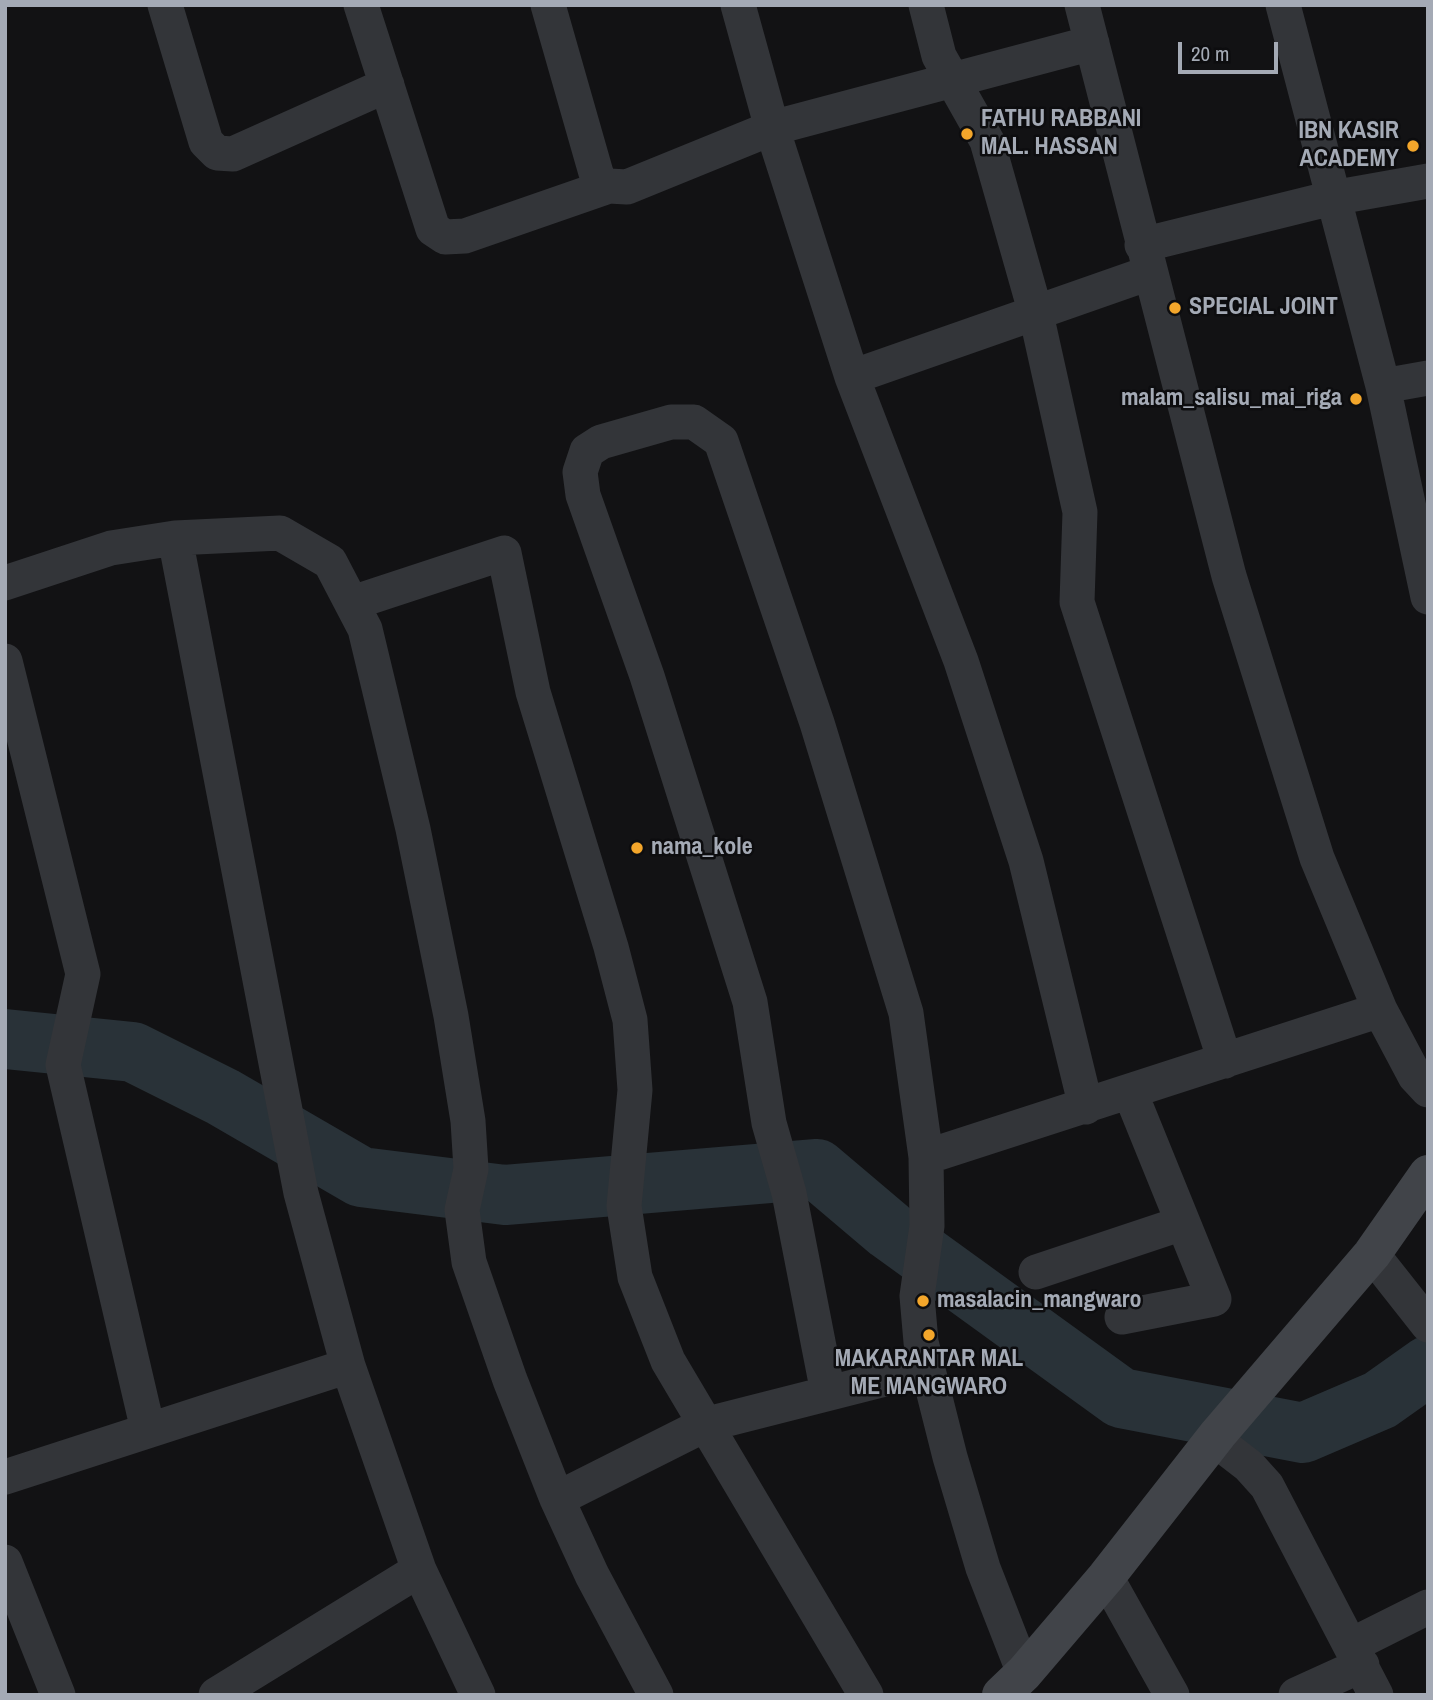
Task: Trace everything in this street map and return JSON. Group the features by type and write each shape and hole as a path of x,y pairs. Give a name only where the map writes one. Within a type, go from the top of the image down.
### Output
{"street":[{"path":"165,5 206,142 217,153 233,154 387,85"},
{"path":"361,5 433,229 445,237 465,236 609,186"},
{"path":"548,5 596,173 600,182 609,186 627,187 772,128 1092,43"},
{"path":"738,5 772,128 852,377 961,661 1026,861 1086,1107"},
{"path":"926,5 939,56 987,141 1036,314 1080,512 1077,602 1225,1061"},
{"path":"1082,5 1145,259 1229,576 1317,858 1380,1010 1415,1076 1428,1090"},
{"path":"1294,7 1332,198 1383,386 1427,589"},
{"path":"852,377 1036,314 1145,259 1332,198 1428,181"},
{"path":"1383,386 1428,378"},
{"path":"828,1393 789,1194 769,1123 750,1002 647,676 583,495 580,472 587,451 601,442 671,422 694,422 721,441 817,723 906,1013 926,1157 927,1226 917,1296 921,1342 1013,1684"},
{"path":"5,583 111,548 175,538 280,533 330,562 365,629 413,829 451,1016 468,1121 471,1169 463,1210 470,1262 485,1314 557,1499 642,1690"},
{"path":"175,538 301,1193 348,1366 419,1570 478,1695"},
{"path":"352,603 504,553 533,692 611,947 630,1020 635,1090 624,1206 635,1277 668,1361 866,1695"},
{"path":"5,661 83,974 63,1065 148,1430"},
{"path":"926,1157 1380,1010"},
{"path":"1122,1317 1214,1299 1130,1092"},
{"path":"1013,1684 1106,1577 1223,1428 1371,1254 1428,1174"},
{"path":"1036,1272 1183,1223"},
{"path":"1371,1254 1428,1325"},
{"path":"5,1477 348,1366"},
{"path":"557,1499 704,1425 928,1368"},
{"path":"1223,1428 1249,1466 1267,1486 1363,1668"},
{"path":"5,1562 58,1695"},
{"path":"216,1695 419,1570"},
{"path":"1106,1577 1172,1695"},
{"path":"1296,1695 1363,1668 1428,1607"}],"waterway":[{"path":"5,1039 133,1052 223,1097 361,1177 505,1195 817,1169 889,1230 1121,1398 1303,1433 1380,1400 1428,1366"}],"place":[{"name":"FATHU RABBANI MAL. HASSAN","path":"967,134"},
{"name":"IBN KASIR ACADEMY","path":"1413,146"},
{"name":"SPECIAL JOINT","path":"1175,308"},
{"name":"malam_salisu_mai_riga","path":"1356,399"},
{"name":"nama_kole","path":"637,848"},
{"name":"masalacin_mangwaro","path":"923,1301"},
{"name":"MAKARANTAR MAL ME MANGWARO","path":"929,1335"}]}
